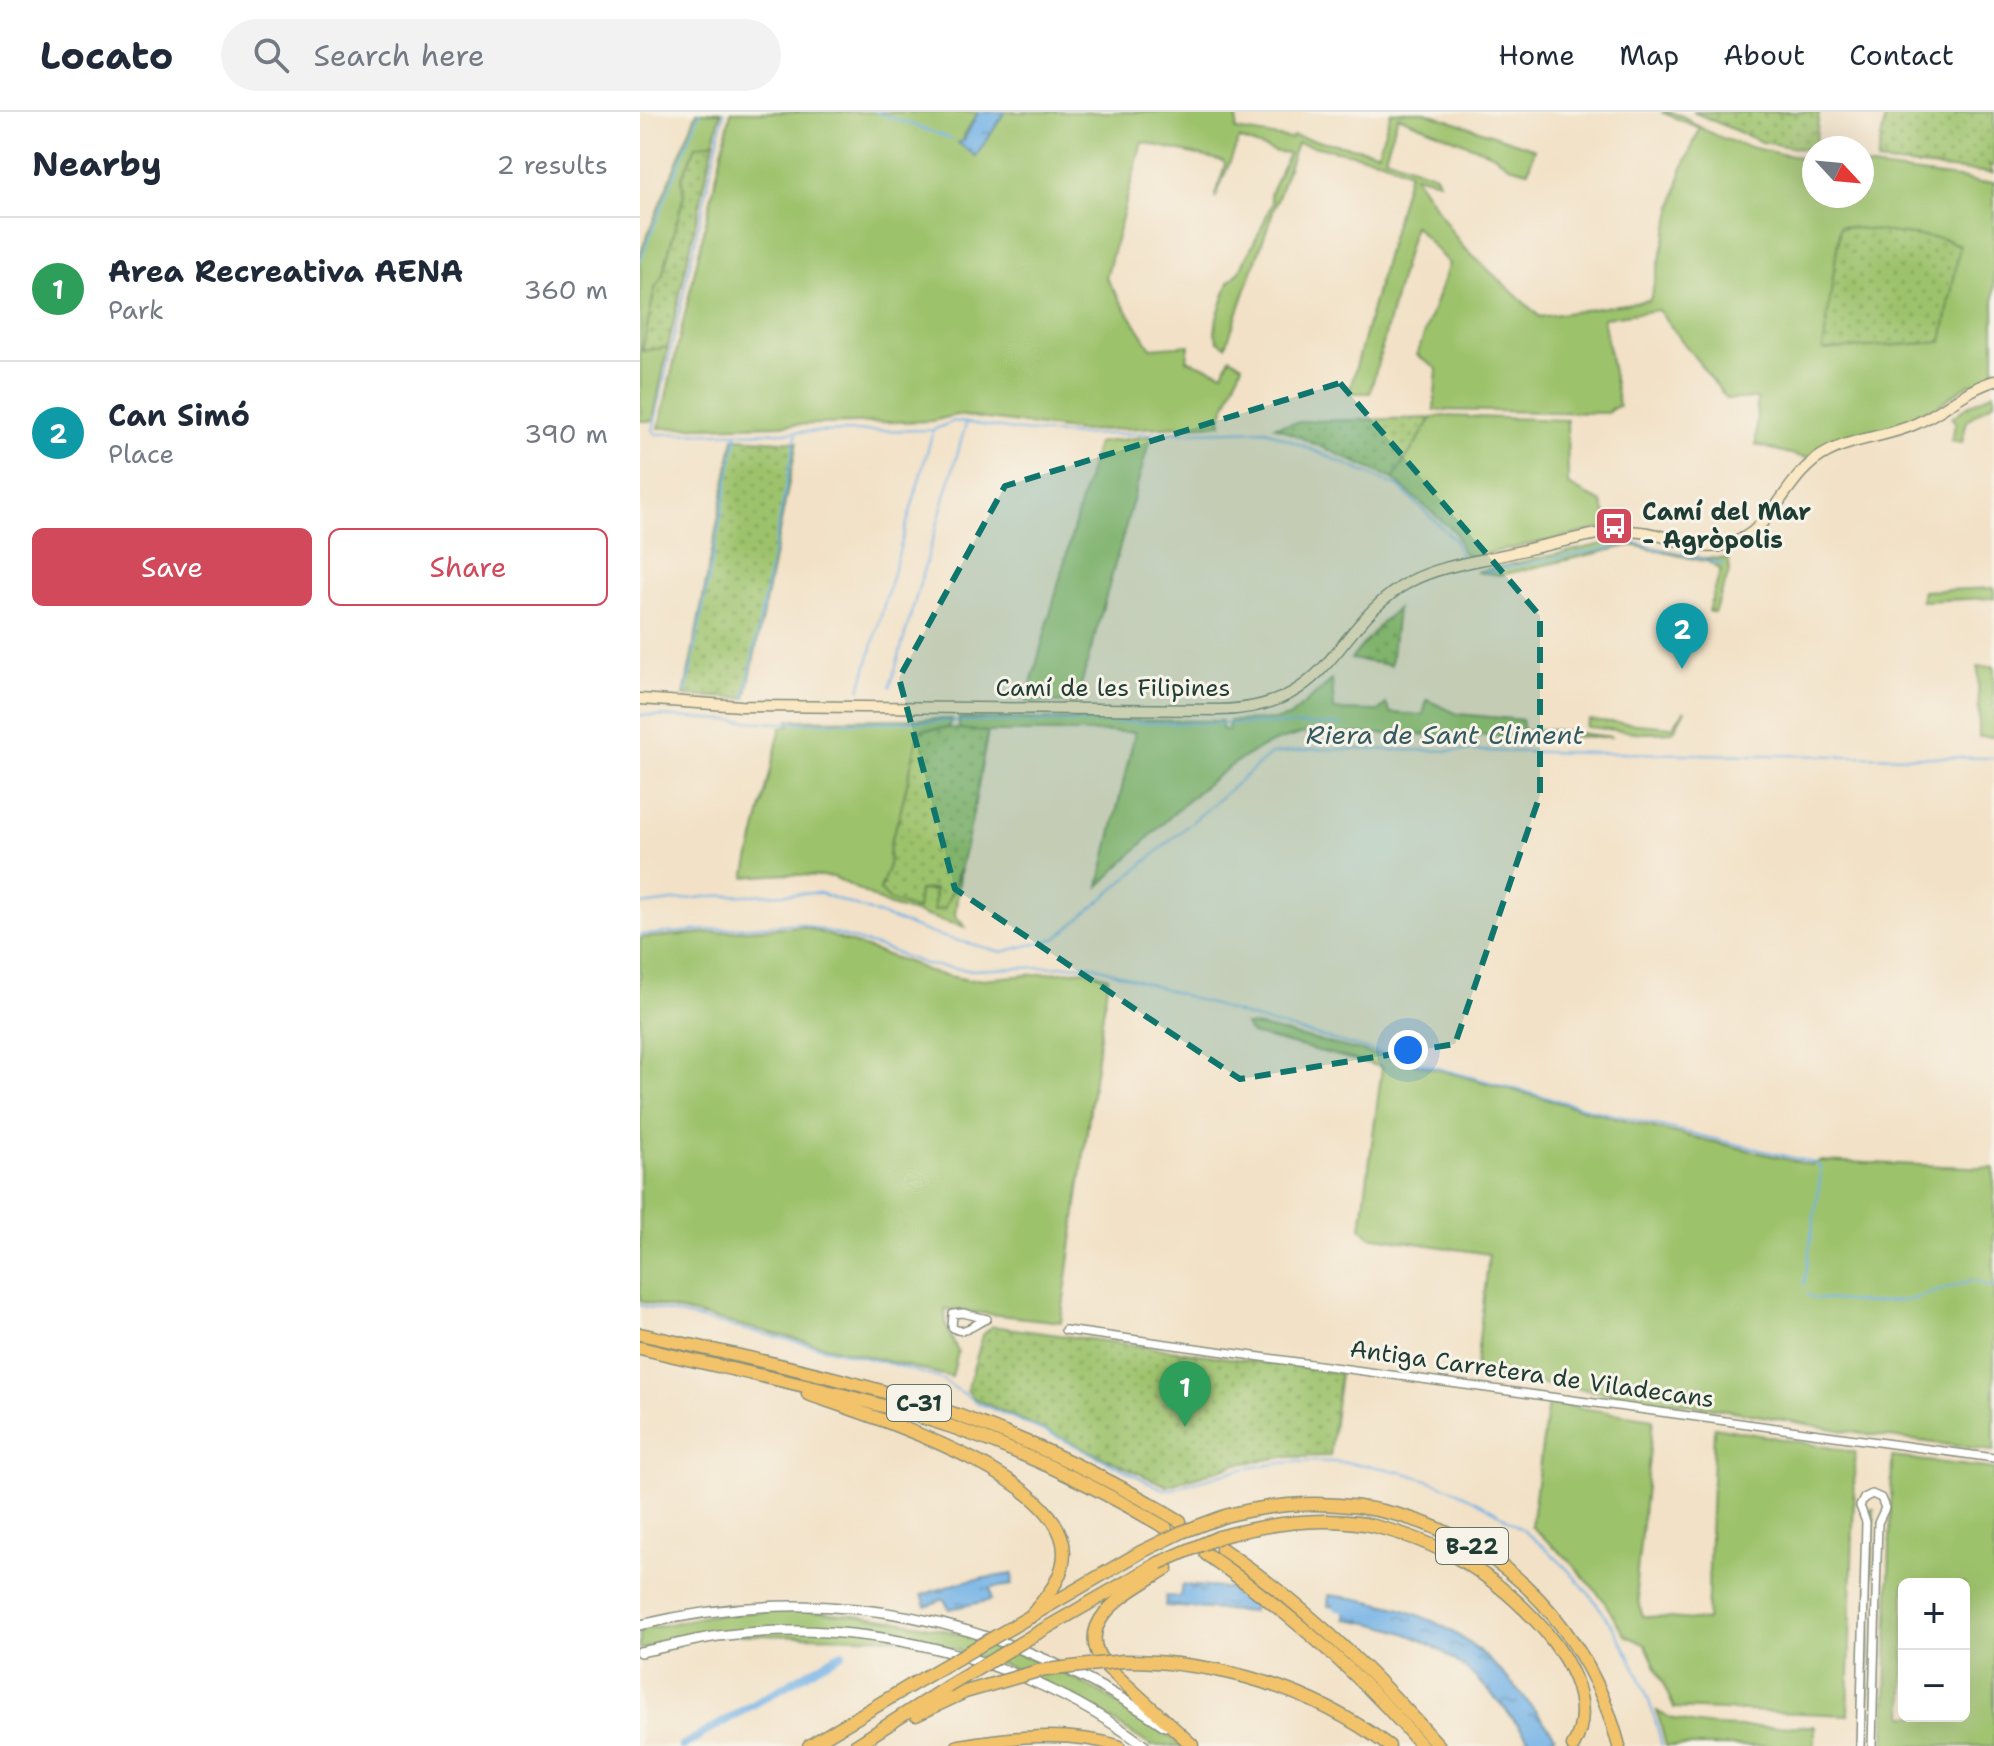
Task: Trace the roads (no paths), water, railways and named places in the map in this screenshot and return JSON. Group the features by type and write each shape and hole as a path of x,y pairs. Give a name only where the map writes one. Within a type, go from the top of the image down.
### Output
{"highway":[{"name":"C-31","path":"640,1334 821,1376 959,1415 1077,1464 1180,1521"},
{"name":"C-31","path":"640,1348 869,1402 998,1444 1098,1490 1166,1528"},
{"path":"763,1377 872,1415 932,1440 1000,1476 1040,1503 1058,1527 1064,1556 1056,1583 1030,1617"},
{"name":"B-22","path":"809,1746 1170,1537 1225,1516 1295,1504 1353,1506 1395,1514 1445,1532 1488,1555 1544,1603 1580,1650 1604,1698 1619,1746"},
{"path":"855,1746 1034,1635 1163,1566 1221,1543 1246,1529 1318,1521 1363,1524 1438,1548 1484,1575 1517,1601 1558,1650 1575,1679 1582,1719 1573,1746"},
{"path":"1221,1543 1345,1648 1439,1746"},
{"path":"1206,1554 1281,1610 1336,1658 1422,1746"},
{"path":"1163,1566 1108,1609 1098,1622 1094,1642 1098,1655 1107,1667 1192,1746"},
{"path":"870,1737 965,1692 1048,1669 1123,1661 1188,1664 1260,1680 1322,1705 1389,1746"},
{"path":"1411,1714 1448,1746"}],"main road":[{"name":"Camí de les Filipines","path":"640,699 741,706 1219,710 1254,707 1285,697 1313,679 1381,604 1415,579 1450,567 1569,540 1628,531 1709,547 1740,540 1762,525 1794,480 1825,453 1845,444 1913,426 1976,388 1994,381"},
{"path":"957,1746 1027,1738 1077,1739 1119,1746"}],"street":[{"path":"963,1313 987,1319 962,1332 956,1331 951,1323 953,1314 963,1313"},
{"name":"Antiga Carretera de Viladecans","path":"1065,1330 1994,1458"},
{"path":"1860,1746 1866,1522 1860,1506 1867,1496 1875,1494 1883,1500 1885,1508 1878,1523 1872,1746"},
{"path":"640,1625 720,1610 798,1605 866,1609 928,1620 1007,1642 1060,1665 1126,1701 1192,1746"},
{"path":"640,1652 717,1636 757,1633 870,1636 948,1652 1032,1681 1088,1709 1145,1746"}],"water":[{"path":"978,112 1005,112 976,156 958,143 964,140"},
{"path":"1013,1574 1012,1585 990,1588 991,1600 949,1609 944,1599 926,1606 922,1595 965,1581"},
{"path":"1182,1585 1233,1589 1233,1600 1253,1601 1253,1612 1165,1606 1166,1596 1180,1597"},
{"path":"1329,1595 1404,1610 1460,1637 1507,1678 1555,1736 1541,1746 1534,1746 1495,1698 1454,1660 1432,1645 1406,1634 1345,1619 1345,1607 1328,1606"}],"waterway":[{"path":"640,261 700,112"},
{"path":"724,112 653,430 656,434 933,430 954,421 1021,431 1079,435 1266,430 1399,487 1454,539 1460,556"},
{"path":"876,112 952,139"},
{"path":"890,687 966,424"},
{"path":"860,690 933,431"},
{"path":"686,693 737,435"},
{"path":"745,697 796,435"},
{"path":"1485,572 1634,543 1723,564"},
{"path":"640,715 779,723 966,721 1343,725"},
{"name":"Riera de Sant Climent","path":"640,905 712,896 820,893 936,935 1002,952 1057,938 1271,754 1317,749 1994,758"},
{"path":"640,935 799,923 883,948 927,965 969,970 1091,965 1259,1020 1598,1111 1815,1163 1820,1167 1820,1179 1804,1285"},
{"path":"1807,1294 1813,1298 1869,1303 1910,1300 1972,1280 1994,1287"},
{"path":"640,1305 895,1365 941,1379 978,1403 1060,1438 1163,1489 1173,1489 1234,1471 1297,1462 1362,1465 1423,1479 1480,1503 1532,1537 1576,1579 1614,1629 1643,1685 1662,1746"},
{"path":"1222,1599 1241,1600"},
{"path":"1338,1607 1356,1612"},
{"path":"682,1746 842,1653"}],"place":[{"name":"Camí del Mar - Agròpolis","path":"1614,526"},
{"name":"Can Simó","path":"1682,669"},
{"name":"Area Recreativa AENA","path":"1185,1427"}]}
